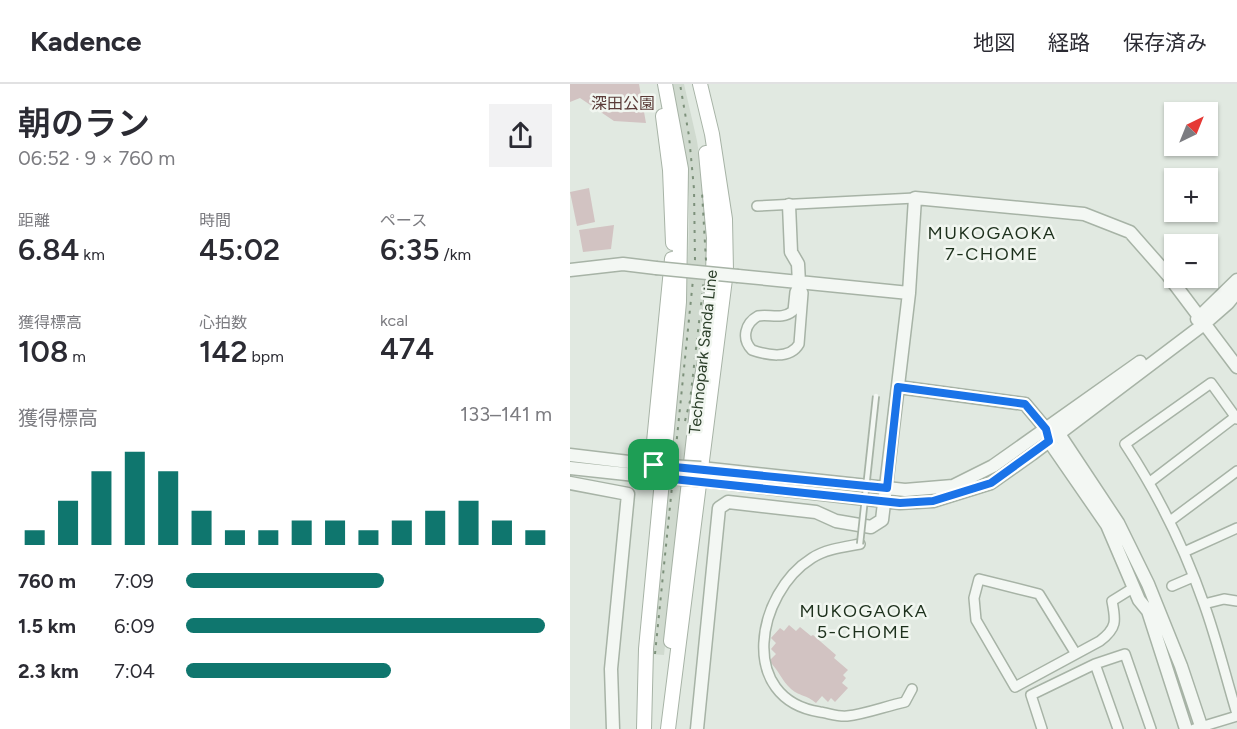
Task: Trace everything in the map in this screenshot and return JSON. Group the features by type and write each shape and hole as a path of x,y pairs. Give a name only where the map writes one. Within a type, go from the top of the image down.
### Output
{"main road":[{"path":"657,84 670,170 673,248"},
{"name":"Technopark Sanda Line","path":"644,729 646,649 679,302 681,169 665,84"},
{"name":"Technopark Sanda Line","path":"666,729 676,586 699,392 707,351 713,275 714,238 708,161 691,84"},
{"path":"666,729 672,706 726,272 725,219 712,134 700,84"},
{"path":"708,161 716,192 724,285"},
{"path":"635,725 636,663 654,471 652,452 681,169"},
{"path":"672,706 674,729"}],"street":[{"path":"697,729 719,508 728,502 816,512 836,521 871,527 882,520 909,293 915,198"},
{"path":"757,206 915,198 1084,214 1130,232 1167,274 1237,367"},
{"path":"789,205 791,252 798,264 799,283 803,293 799,344 791,353 778,354 752,350 746,342 749,323 758,316 791,314 799,283"},
{"path":"570,270 623,264 909,293"},
{"path":"1202,321 1237,280"},
{"path":"570,468 700,474 886,494 900,503 933,501 991,483 1051,435 1228,303 1237,292"},
{"path":"898,387 1025,404 1118,523 1148,584 1181,666 1199,728 1237,715 1204,604 1184,552 1150,483 1125,444 1211,383 1236,418 1150,483"},
{"path":"1051,435 1107,525 1133,588 1148,611 1186,729"},
{"path":"570,455 654,471"},
{"path":"1170,521 1237,471"},
{"path":"570,483 628,494 611,669 613,729"},
{"path":"1184,552 1237,528"},
{"path":"860,544 812,558 786,580 769,611 764,663 778,691 795,705 815,711 846,716 905,702 912,689"},
{"path":"1172,586 1193,577"},
{"path":"1077,654 1039,594 979,579 974,598 976,620 1016,687 1077,654 1100,641 1111,633 1115,623 1112,601 1133,588"},
{"path":"1204,604 1224,599 1237,601"},
{"path":"1042,729 1031,695 1095,664 1125,654 1151,729"},
{"path":"1095,664 1118,729"}],"lane":[{"path":"860,544 876,396"}],"shaded area":[{"path":"671,84 684,84 697,141 707,209 708,258 699,367 682,487 664,655 650,654 688,259 689,224 684,146"}],"green space":[{"name":"深田公園","path":"570,84 639,84 646,123 614,121 580,98 570,102"},
{"path":"589,188 595,222 577,226 570,192"},
{"path":"614,225 611,249 583,252 579,230"},
{"path":"789,625 796,631 800,627 811,636 813,635 836,655 834,658 848,670 843,675 846,678 842,683 848,688 835,702 831,698 828,702 822,696 816,703 794,692 769,661 776,654 771,649 776,643 771,638 780,628 784,631"}],"railway":[{"path":"655,654 695,260 694,189 689,136 680,84"},
{"path":"685,421 690,401 706,261 702,192"}],"district":[{"name":"MUKOGAOKA 7-CHOME","path":"992,243"},
{"name":"MUKOGAOKA 5-CHOME","path":"864,621"}],"route":[{"path":"898,387 1025,404 1046,429 1049,441 991,483 933,501 900,503 654,477 654,465 887,488 898,387"}]}
